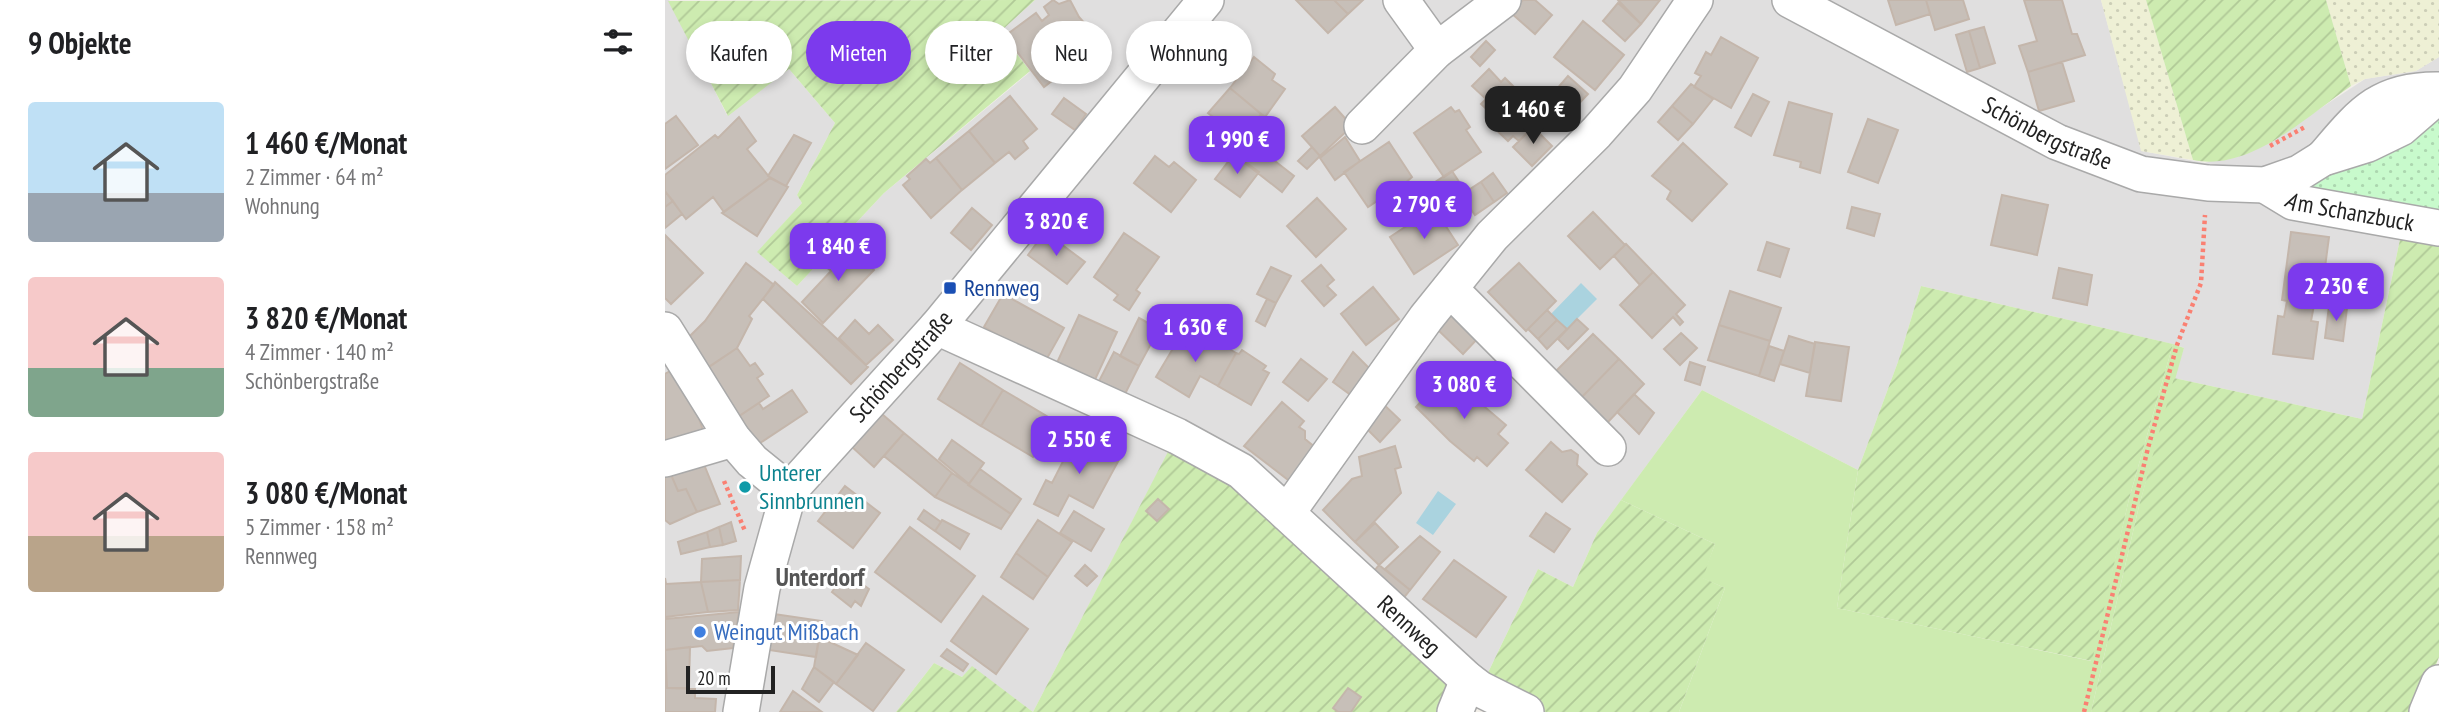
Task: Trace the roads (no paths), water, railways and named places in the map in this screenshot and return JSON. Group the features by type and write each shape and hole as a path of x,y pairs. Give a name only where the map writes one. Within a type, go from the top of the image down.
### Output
{"street":[{"name":"Schönbergstraße","path":"741,712 762,589 789,491 937,327 1206,0"},
{"path":"1401,0 1437,50"},
{"path":"1363,126 1437,50 1503,0"},
{"path":"1287,513 1450,289 1492,236 1596,133 1635,89 1695,0"},
{"name":"Schönbergstraße","path":"1790,0 2074,150 2123,170 2209,183 2262,169 2299,173 2323,158 2368,144 2401,128 2439,95"},
{"name":"Schönbergstraße","path":"2323,158 2356,117 2383,100 2414,89 2439,90"},
{"name":"Am Schanzbuck","path":"2262,169 2293,202 2439,229"},
{"path":"1450,289 1608,448"},
{"name":"Rennweg","path":"937,327 1177,436 1241,471 1468,680 1526,712"},
{"path":"665,330 733,439 752,461 789,491"},
{"path":"665,459 733,439"},
{"path":"1455,712 1468,680"},
{"path":"2427,712 2439,683"}],"water":[{"path":"1581,283 1597,299 1567,329 1551,314"},
{"path":"1438,491 1456,504 1433,535 1416,523"}],"place":[{"name":"Rennweg","path":"950,288"},
{"name":"Unterer Sinnbrunnen","path":"745,487"},
{"name":"Weingut Mißbach","path":"700,632"}],"district":[{"name":"Unterdorf","path":"820,577"}]}
